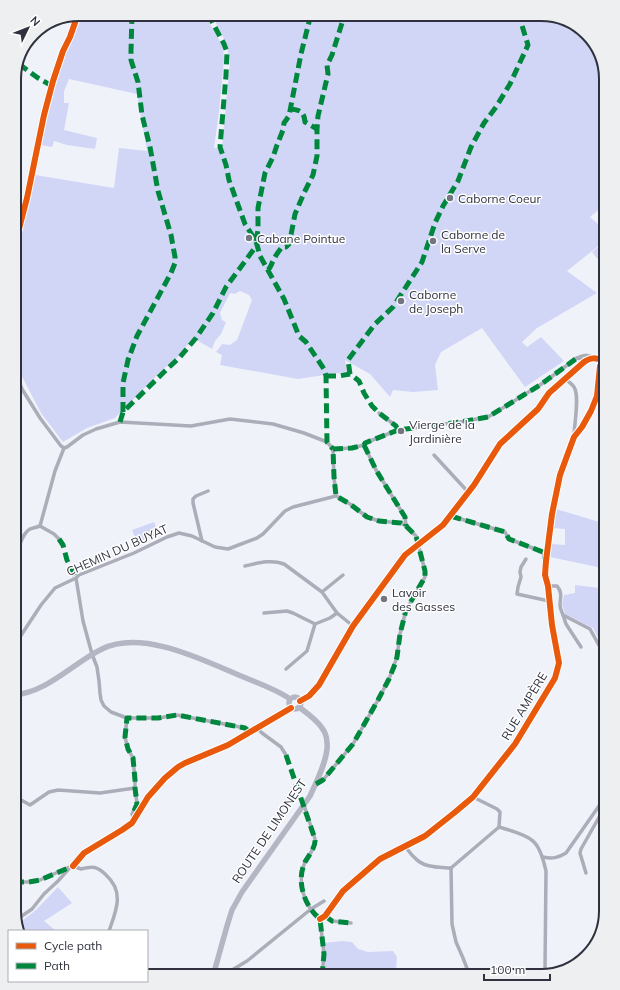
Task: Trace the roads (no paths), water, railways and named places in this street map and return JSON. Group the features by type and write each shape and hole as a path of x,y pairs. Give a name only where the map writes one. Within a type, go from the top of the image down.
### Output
{"street":[{"path":"21,221 44,115 53,81 63,51 75,21"},
{"path":"332,449 352,448 364,445 365,443 398,430 488,417 540,384 577,358 590,355 599,359"},
{"path":"577,358 584,362"},
{"path":"21,917 32,909 44,894 73,866 84,853 132,823 148,797 165,778 178,767 228,745 291,708 294,709 309,696 319,685 353,626 405,555 436,532 452,515 469,493 500,444 538,409 549,393 564,378 584,362 594,358"},
{"name":"RUE AMPÈRE","path":"320,919 343,891 380,859 425,836 473,797 515,744 555,678 558,663 546,575 546,560 552,514 560,476 574,437 582,427 591,411 597,396 599,376"},
{"path":"564,378 574,386 576,392 574,437"},
{"path":"21,387 40,418 64,448"},
{"path":"379,413 396,426 398,430"},
{"path":"40,526 55,471 64,448 83,435 96,429 120,422 191,426 230,419 272,424 304,433 327,442 332,449 336,496 350,504 367,517 379,521 400,523 406,526 416,536 425,571 425,577 406,610 400,634 397,657 389,680 353,744 323,780 316,784"},
{"path":"364,445 376,470 404,517 406,526"},
{"path":"434,455 469,493"},
{"path":"202,541 193,499 196,496 208,491"},
{"name":"CHEMIN DU BUYAT","path":"21,636 55,588 76,578 79,575 179,533 192,536 216,547 228,549 257,538 263,534 285,511 293,507 336,496"},
{"path":"452,515 505,532 509,539 543,552 546,560"},
{"path":"21,542 24,535 29,530 40,526 54,534 59,539"},
{"path":"526,559 521,567 521,577 517,594 549,601"},
{"path":"245,566 264,562 279,562 284,564 322,592 337,613 353,626"},
{"path":"322,592 343,575"},
{"path":"76,578 83,621 97,667 101,700 104,706 111,712 127,718 158,718 177,715 245,728 250,732"},
{"path":"548,586 557,586 560,590 560,606 566,624 581,646"},
{"path":"264,613 287,611 315,624 330,618 337,613"},
{"path":"563,615 590,629 599,645"},
{"path":"286,669 307,651 315,624"},
{"path":"21,694 42,687 92,654 108,646 121,642 131,642 176,650 277,692 290,699 296,697 300,704"},
{"path":"290,699 289,702 291,708"},
{"name":"ROUTE DE LIMONEST","path":"215,969 232,910 242,892 310,796 325,758 327,743 325,733 300,704"},
{"path":"127,718 125,737 128,749 133,758 137,804 132,814 134,820"},
{"path":"257,728 282,747 286,754"},
{"path":"21,800 30,805 48,792 58,790 100,793 135,788"},
{"path":"405,846 415,859 423,864 451,868 499,827 500,812 473,797"},
{"path":"304,805 316,839 316,844 304,864 301,881 305,899 320,919 324,954 323,969"},
{"path":"543,857 559,857 566,853 599,809"},
{"path":"586,873 580,853 599,818"},
{"path":"499,827 528,838 534,842 543,857 546,871 545,969"},
{"path":"21,882 40,880 73,866 80,869 87,867 100,869 112,880 118,895 109,930"},
{"path":"451,868 452,924 456,942 467,969"},
{"path":"234,969 247,961 311,909 324,901"},
{"path":"324,916 332,921 351,923"}],"place":[{"name":"Caborne Coeur","path":"450,198"},
{"name":"Cabane Pointue","path":"249,238"},
{"name":"Caborne de la Serve","path":"433,241"},
{"name":"Caborne de Joseph","path":"401,301"},
{"name":"Vierge de la Jardinière","path":"401,431"},
{"name":"Lavoir des Gasses","path":"384,599"}]}
